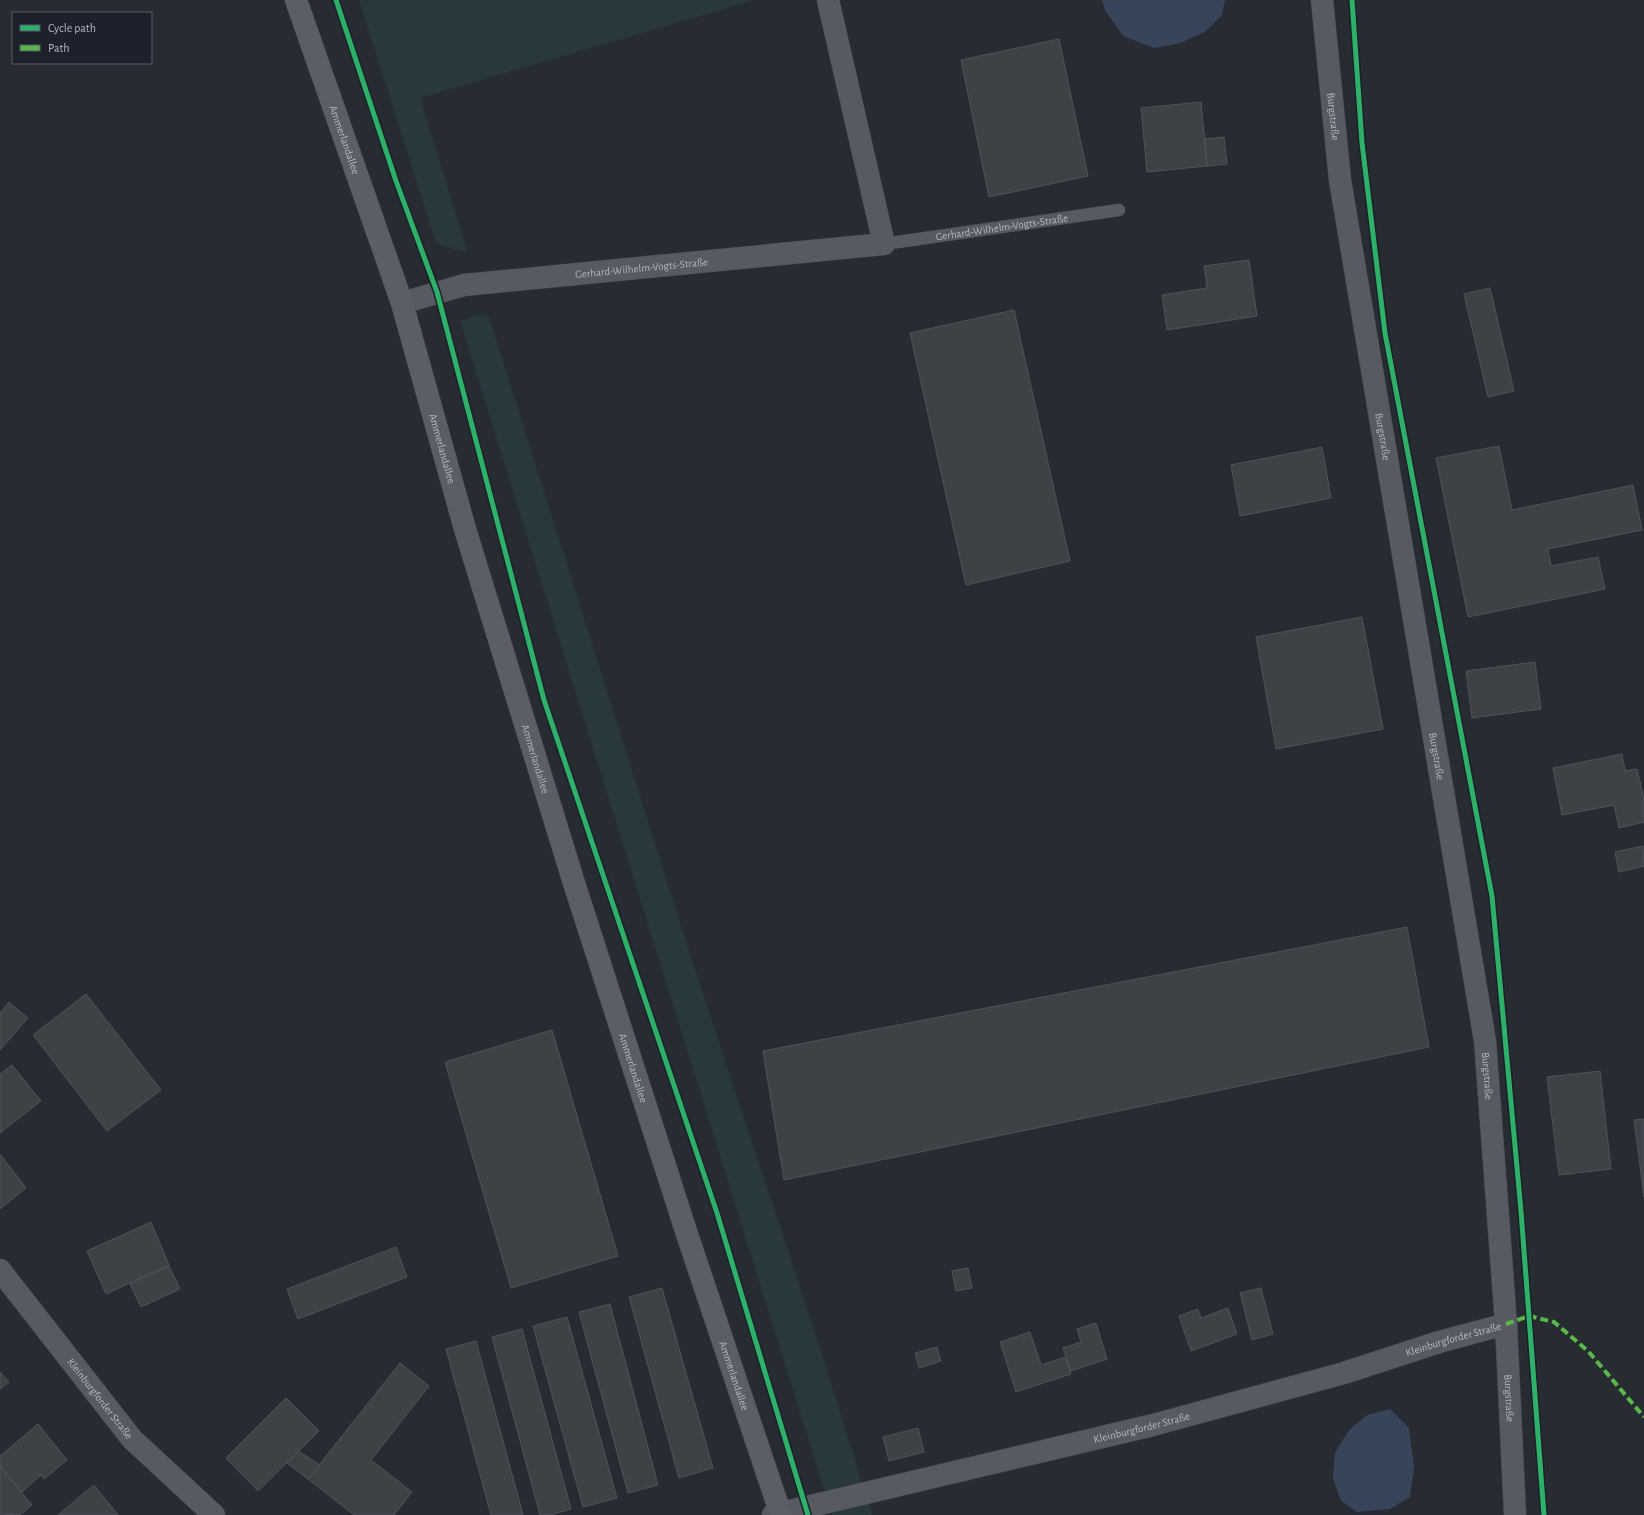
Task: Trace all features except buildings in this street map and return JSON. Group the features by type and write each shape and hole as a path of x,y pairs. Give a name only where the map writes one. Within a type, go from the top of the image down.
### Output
{"main road":[{"name":"Ammerlandallee","path":"296,0 402,303 465,529 574,883 778,1514"}],"street":[{"path":"828,0 884,244"},
{"name":"Burgstraße","path":"1322,0 1340,180 1485,1041 1506,1324 1515,1515"},
{"name":"Gerhard-Wilhelm-Vogts-Straße","path":"402,303 464,285 884,244"},
{"name":"Kleinburgforder Straße","path":"0,1270 132,1439 214,1515"},
{"name":"Kleinburgforder Straße","path":"778,1514 1153,1425 1344,1373 1439,1342 1506,1324"}],"lane":[{"name":"Gerhard-Wilhelm-Vogts-Straße","path":"884,244 1119,210"}],"shaded area":[{"path":"359,0 755,0 420,98 468,253 436,243"},
{"path":"479,314 489,317 689,951 822,1354 872,1515 832,1515 460,321"}],"water":[{"path":"1102,0 1225,0 1222,15 1206,31 1181,43 1154,48 1123,36 1105,10"},
{"path":"1390,1409 1409,1428 1414,1467 1410,1497 1390,1509 1357,1512 1341,1501 1333,1478 1335,1453 1349,1430 1367,1415"}],"marked path":[{"path":"1506,1324 1529,1316 1554,1322 1588,1351 1644,1417"}],"cycle path":[{"path":"336,0 396,181 437,292 544,700 717,1213 808,1515"},
{"path":"1352,0 1362,143 1385,333 1492,896 1521,1211 1544,1515"}]}
